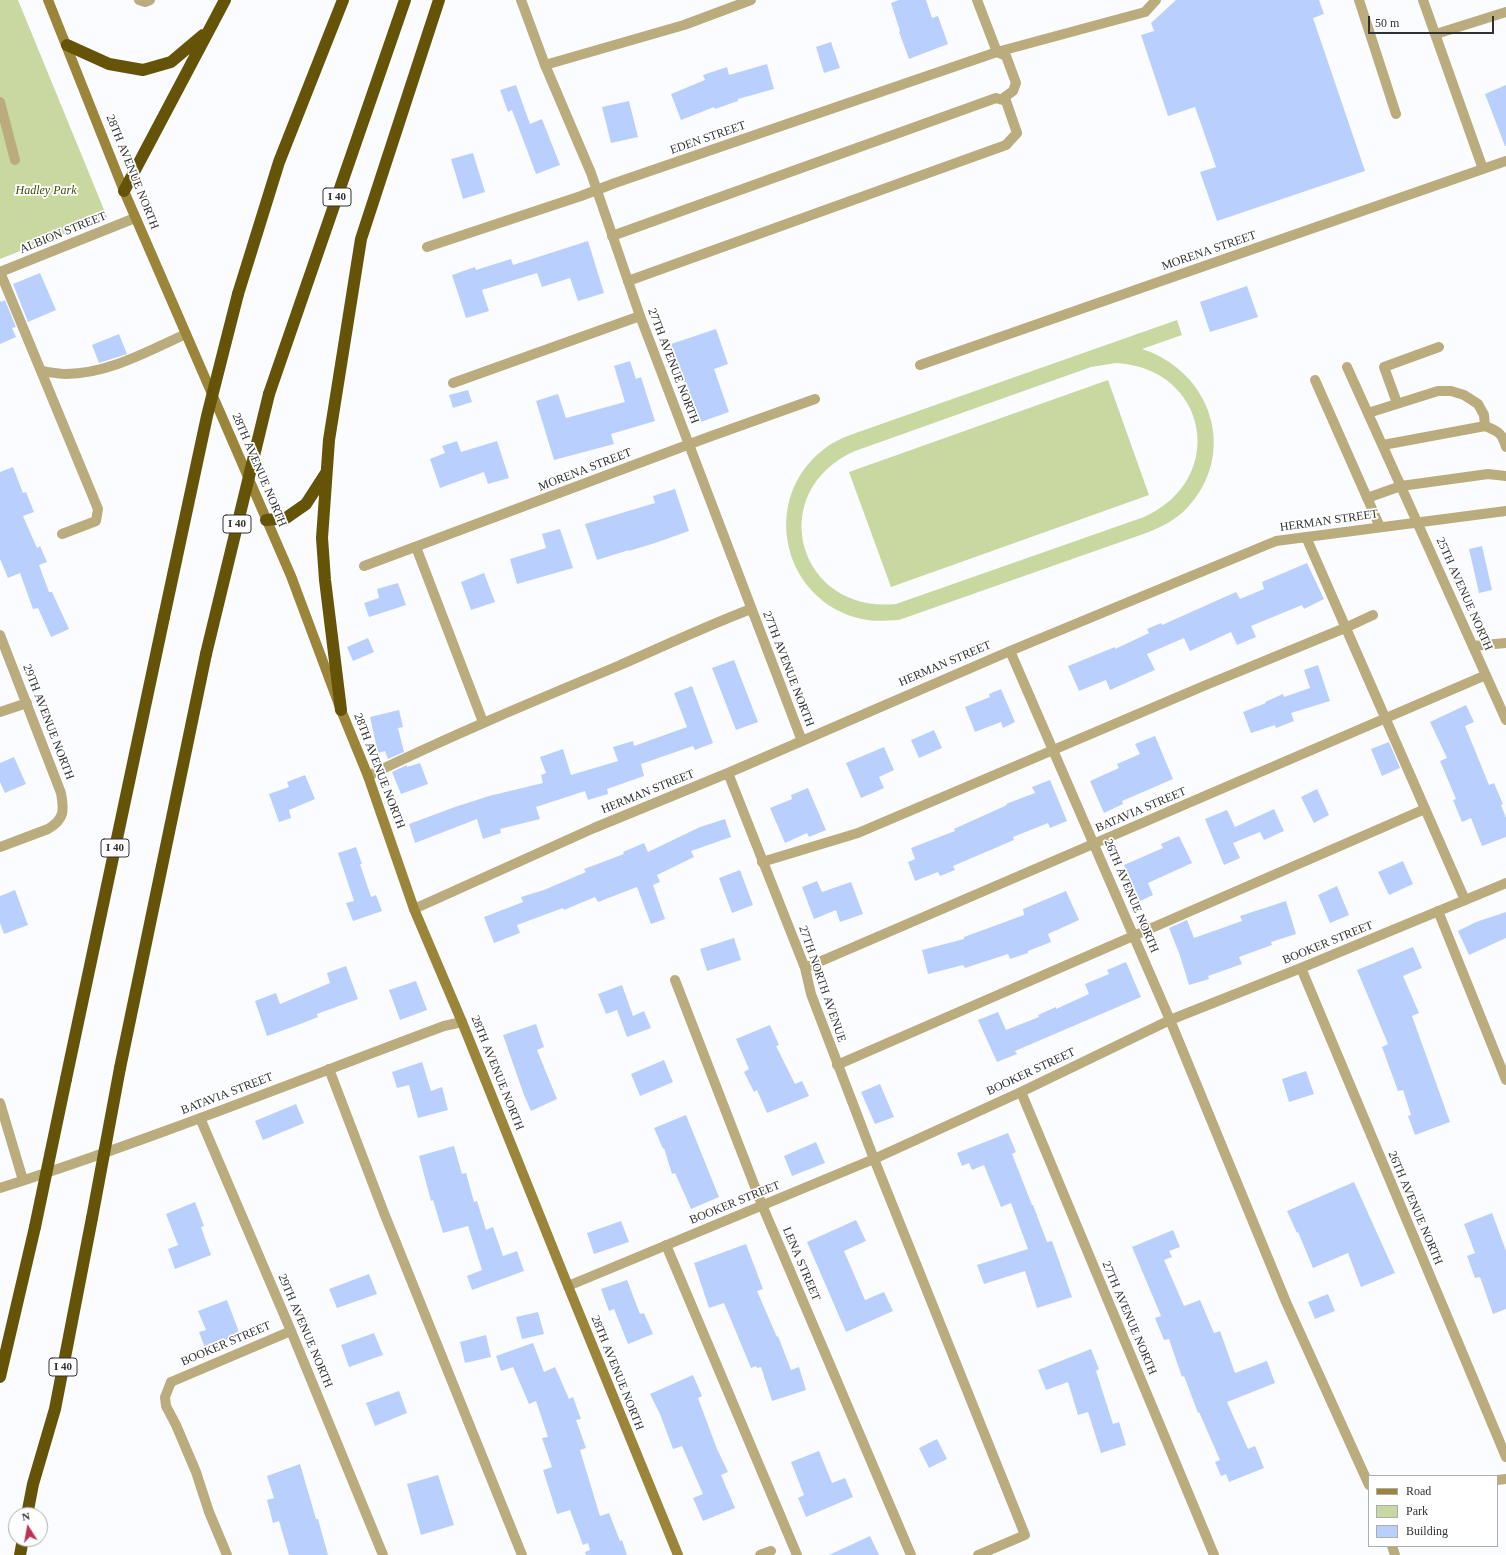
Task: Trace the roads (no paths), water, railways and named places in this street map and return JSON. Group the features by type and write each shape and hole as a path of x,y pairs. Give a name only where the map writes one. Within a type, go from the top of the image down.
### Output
{"highway":[{"path":"124,191 225,0"},
{"name":"I 40","path":"0,1377 35,1227 207,416 238,294 278,162 343,0"},
{"name":"I 40","path":"29,1507 33,1484 55,1409 120,1068 206,654 269,394 406,0"},
{"path":"341,710 325,580 322,538 329,440 361,239 439,0"},
{"path":"67,45 109,64 143,70 171,62 209,30"},
{"path":"266,520 286,518 306,504 327,472"}],"main road":[{"name":"28TH AVENUE NORTH","path":"48,0 135,218 291,576 341,710 368,776 414,909 462,1022 678,1555"}],"street":[{"path":"139,0 146,2 150,0"},
{"name":"27TH AVENUE NORTH","path":"521,0 545,65 591,173 640,316 802,741"},
{"path":"545,65 684,25 751,0"},
{"path":"977,0 997,52 1006,56 1016,83 1013,91 1002,100"},
{"name":"EDEN STREET","path":"427,247 997,52 1145,12 1156,0"},
{"path":"1359,0 1396,114"},
{"path":"1423,0 1483,169"},
{"path":"1436,34 1506,12"},
{"path":"612,236 996,98 1006,100 1017,133 1006,145 628,281"},
{"path":"0,102 15,160"},
{"name":"MORENA STREET","path":"920,365 1506,161"},
{"name":"ALBION STREET","path":"0,272 135,218"},
{"path":"0,272 98,509 96,521 62,534"},
{"path":"453,383 640,316"},
{"path":"41,371 66,374 86,372 112,366 186,334"},
{"path":"1397,403 1384,367 1439,347"},
{"name":"25TH AVENUE NORTH","path":"1347,366 1506,720"},
{"path":"1315,380 1380,527"},
{"path":"1368,413 1438,391 1451,391 1464,395 1478,404 1484,414 1485,426"},
{"name":"MORENA STREET","path":"364,566 688,445 815,400"},
{"path":"1383,445 1485,426 1498,431 1504,439 1506,447"},
{"path":"1367,498 1401,486 1488,474 1506,476"},
{"name":"HERMAN STREET","path":"414,909 594,828 728,773 1010,650 1276,541 1506,511"},
{"path":"1306,537 1465,900"},
{"path":"416,547 483,722"},
{"path":"368,776 483,722 636,658 712,624 751,609"},
{"path":"762,862 858,833 1054,751 1206,685 1345,628 1372,615"},
{"name":"29TH AVENUE NORTH","path":"0,635 61,793 63,806 63,813 60,820 48,830 0,847"},
{"path":"1473,646 1506,643"},
{"name":"26TH AVENUE NORTH","path":"1010,650 1170,1020 1286,1302 1368,1483"},
{"name":"BATAVIA STREET","path":"806,968 1486,675"},
{"path":"0,712 27,702"},
{"name":"27TH NORTH AVENUE","path":"728,773 762,862 806,968 810,994 837,1065 1025,1535 978,1555"},
{"path":"837,1065 1425,809"},
{"name":"BOOKER STREET","path":"568,1286 874,1159 1021,1092 1170,1020 1301,968 1506,883"},
{"path":"1438,911 1506,1080"},
{"name":"26TH AVENUE NORTH","path":"1301,968 1506,1457"},
{"name":"LENA STREET","path":"675,980 762,1206 911,1555"},
{"name":"BATAVIA STREET","path":"0,1188 200,1118 444,1026 462,1022"},
{"path":"329,1069 384,1213 522,1555"},
{"name":"27TH AVENUE NORTH","path":"1021,1092 1214,1555"},
{"path":"0,1103 23,1180"},
{"name":"29TH AVENUE NORTH","path":"200,1118 291,1331 383,1555"},
{"path":"666,1245 797,1555"},
{"name":"BOOKER STREET","path":"227,1555 209,1512 196,1472 176,1425 166,1406 165,1397 171,1382 291,1331"},
{"path":"760,1555 771,1551"}],"park label":[{"name":"Hadley Park","path":"46,191"}]}
